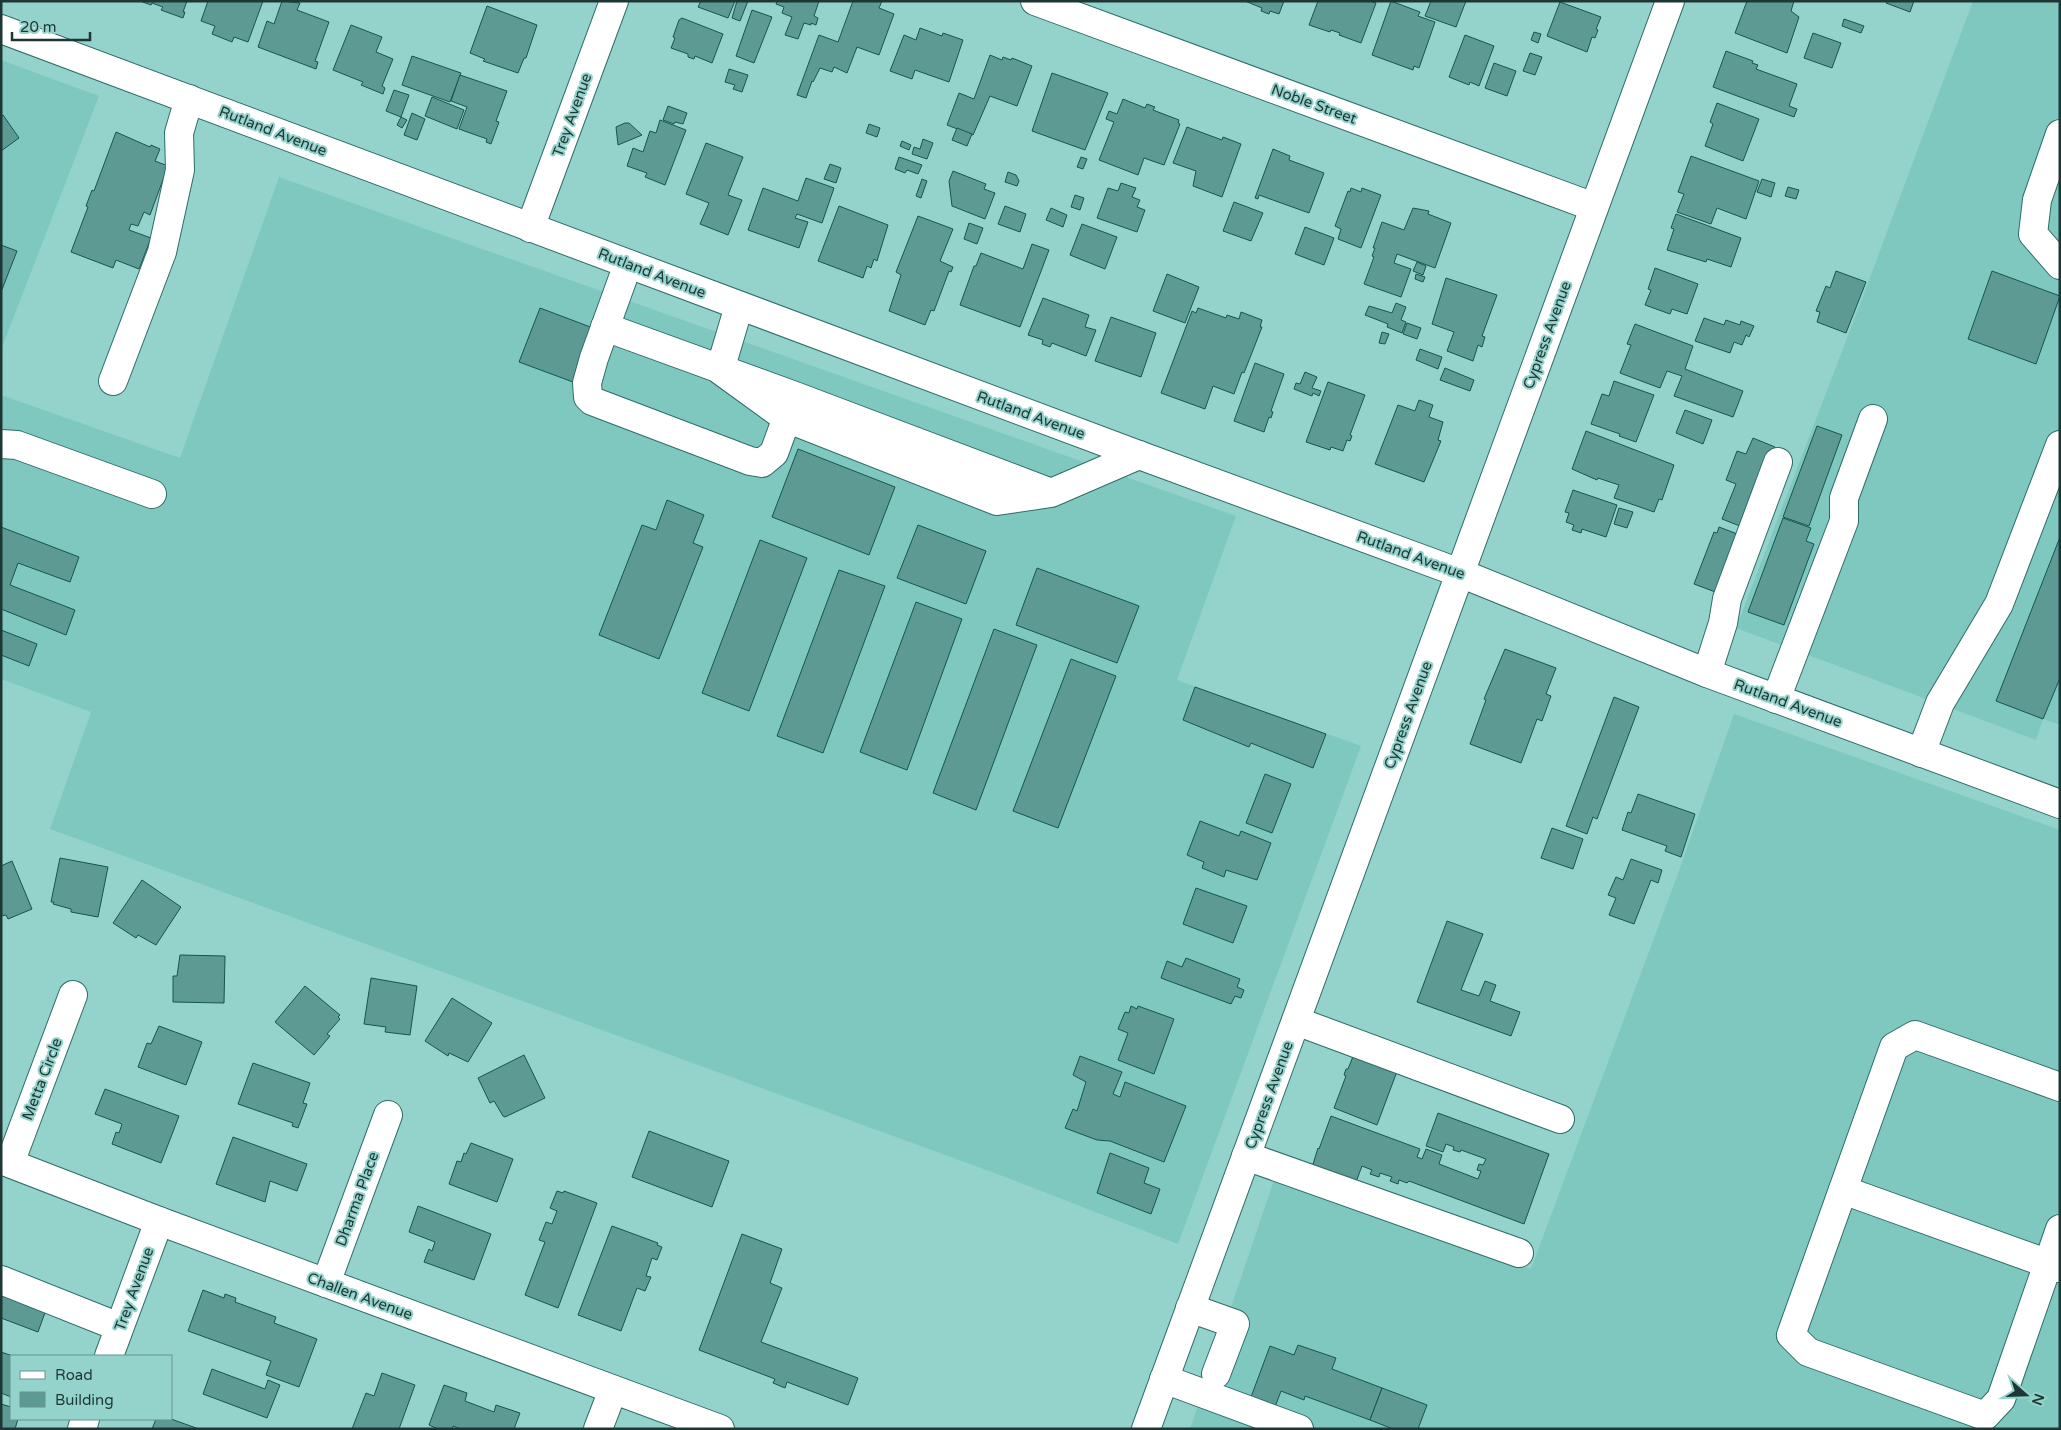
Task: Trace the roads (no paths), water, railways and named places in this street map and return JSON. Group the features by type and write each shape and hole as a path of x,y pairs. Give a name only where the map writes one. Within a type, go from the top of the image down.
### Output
{"street":[{"name":"Trey Avenue","path":"530,228 614,1"},
{"name":"Noble Street","path":"1035,1 1594,207"},
{"name":"Cypress Avenue","path":"1146,1429 1670,1"},
{"name":"Rutland Avenue","path":"1,29 1138,456 1460,573 1707,673 2060,804"},
{"path":"113,381 162,252 180,170 179,133 189,99"},
{"path":"2060,134 2037,200 2033,234 2060,265"},
{"path":"628,264 587,383 588,397 592,401 762,464 774,453 790,407"},
{"path":"720,370 739,306"},
{"path":"605,327 720,370 790,407 997,500 1051,493 1138,456"},
{"path":"1776,699 1844,521 1844,498 1873,419"},
{"path":"1,444 18,445 152,494"},
{"path":"1921,753 1940,703 1999,604 2060,444"},
{"path":"1707,673 1724,623 1727,598 1778,462"},
{"name":"Metta Circle","path":"6,1161 73,995"},
{"path":"1296,1021 1560,1119"},
{"path":"2060,1087 1915,1035 1894,1047 1791,1335 1808,1352 1985,1416 2002,1399 2054,1265 2060,1229"},
{"name":"Dharma Place","path":"326,1284 388,1115"},
{"path":"1246,1156 1518,1253"},
{"name":"Challen Avenue","path":"6,1161 326,1284 720,1429"},
{"path":"1843,1190 2054,1265"},
{"name":"Trey Avenue","path":"109,1355 159,1221"},
{"path":"1,1280 120,1327"},
{"path":"1190,1308 1235,1324 1216,1374"},
{"path":"1164,1379 1299,1429"},
{"path":"598,1429 613,1390"}]}
